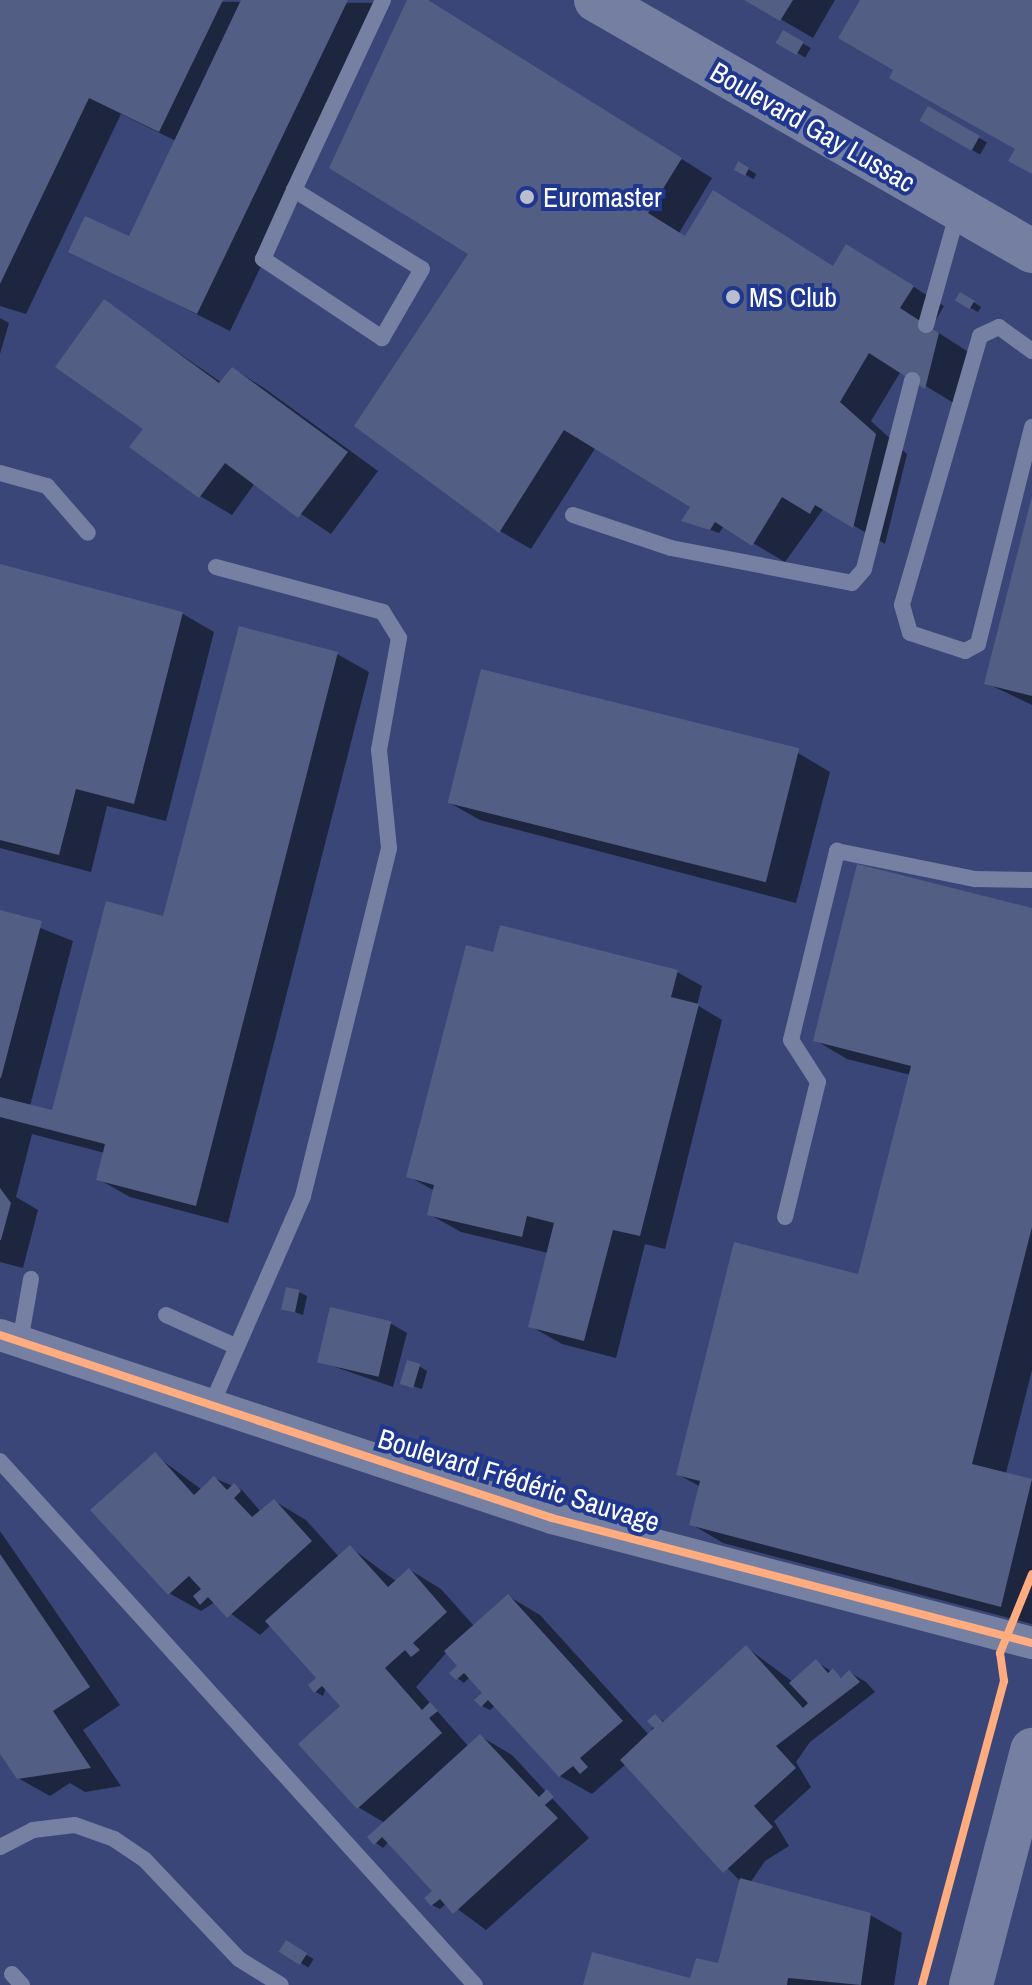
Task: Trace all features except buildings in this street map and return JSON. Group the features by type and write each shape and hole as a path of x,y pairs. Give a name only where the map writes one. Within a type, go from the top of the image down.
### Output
{"main road":[{"name":"Boulevard Gay Lussac","path":"596,0 1032,251"},
{"path":"971,1985 1032,1750"}],"street":[{"name":"Boulevard Frédéric Sauvage","path":"10,1338 552,1518 1032,1643"}],"lane":[{"path":"294,190 422,269 382,338 263,259 294,190 383,0"},
{"path":"926,325 959,209"},
{"path":"1032,351 999,327 980,336 902,605 910,633 965,651 978,644 1032,427"},
{"path":"573,515 671,548 852,583 864,569 912,380"},
{"path":"0,473 47,486 88,533"},
{"path":"211,1406 303,1196 389,848 379,750 399,638 383,612 216,567"},
{"path":"785,1217 818,1082 791,1040 837,851 975,879 1032,880"},
{"path":"10,1338 31,1279"},
{"path":"166,1315 235,1346"},
{"path":"0,1461 475,1985"},
{"path":"0,1847 33,1830 75,1825 114,1839 144,1859 239,1959 281,1985"}],"cycle path":[{"path":"0,1335 552,1518 1032,1643"},
{"path":"922,1985 1004,1681 1000,1653 1032,1574"}],"place":[{"name":"Euromaster","path":"527,197"},
{"name":"MS Club","path":"733,297"}]}
